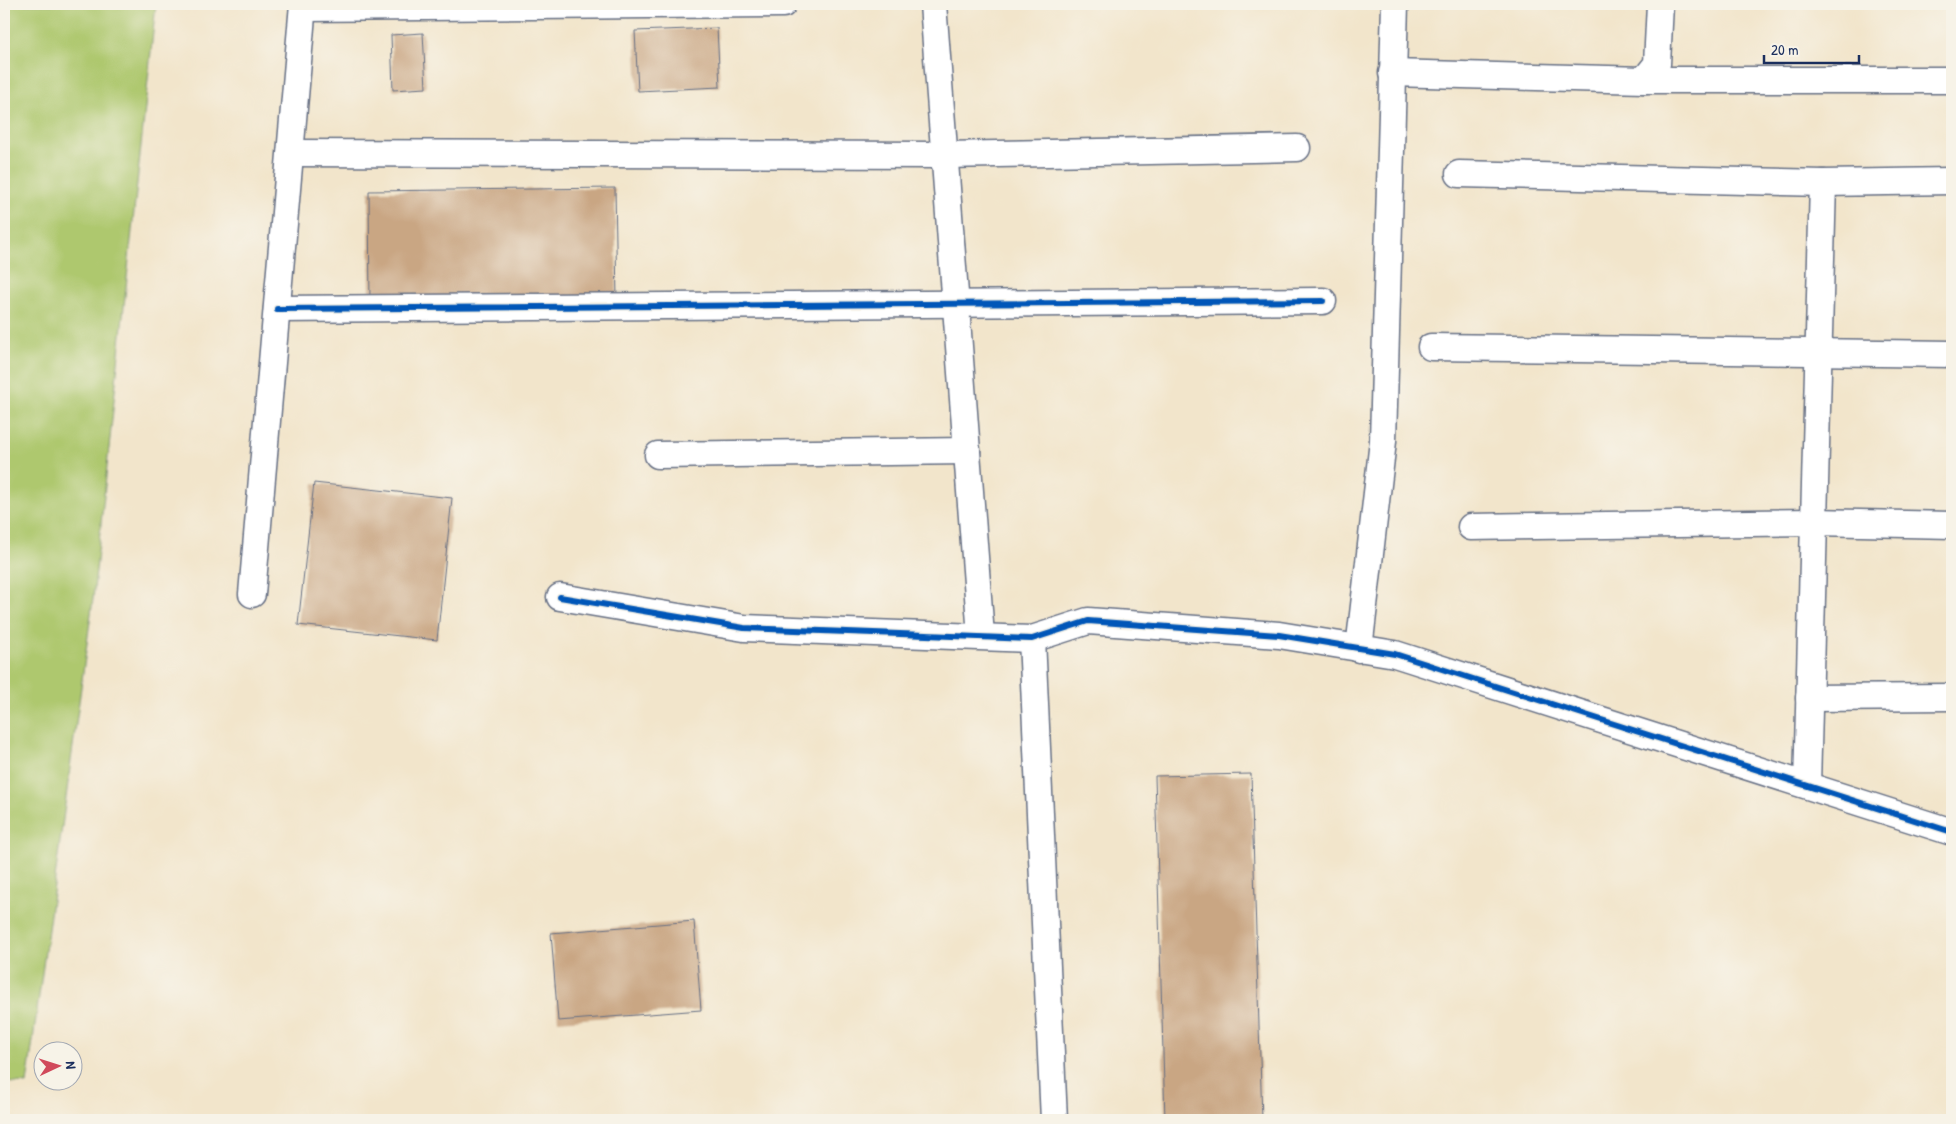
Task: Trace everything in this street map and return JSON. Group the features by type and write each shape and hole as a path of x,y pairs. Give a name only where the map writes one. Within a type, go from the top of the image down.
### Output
{"street":[{"path":"252,594 303,6 783,4"},
{"path":"933,4 981,636"},
{"path":"1359,648 1383,441 1395,4"},
{"path":"1644,80 1657,64 1660,4"},
{"path":"1392,73 1644,80 1952,80"},
{"path":"290,153 944,155 1297,148"},
{"path":"1459,174 1823,183 1952,182"},
{"path":"1807,786 1823,183"},
{"path":"277,308 1323,301"},
{"path":"1431,347 1952,354"},
{"path":"658,455 967,451"},
{"path":"1471,526 1814,522 1952,525"},
{"path":"560,597 744,628 1032,638 1088,621 1279,635 1395,654 1952,832"},
{"path":"1032,638 1054,1120"},
{"path":"1809,698 1952,697"}],"green space":[{"path":"4,4 156,4 93,599 27,1084 4,1082"}],"building":[{"path":"717,28 720,87 638,91 635,31"},
{"path":"423,33 426,88 393,90 391,35"},
{"path":"615,188 617,300 370,304 369,191"},
{"path":"314,483 452,498 437,640 298,625"},
{"path":"1251,774 1262,1120 1165,1120 1155,776"},
{"path":"694,921 701,1010 558,1021 551,933"}],"cycle path":[{"path":"277,309 1323,301"},
{"path":"560,597 744,628 1032,639 1088,621 1279,635 1395,654 1952,832"}]}
